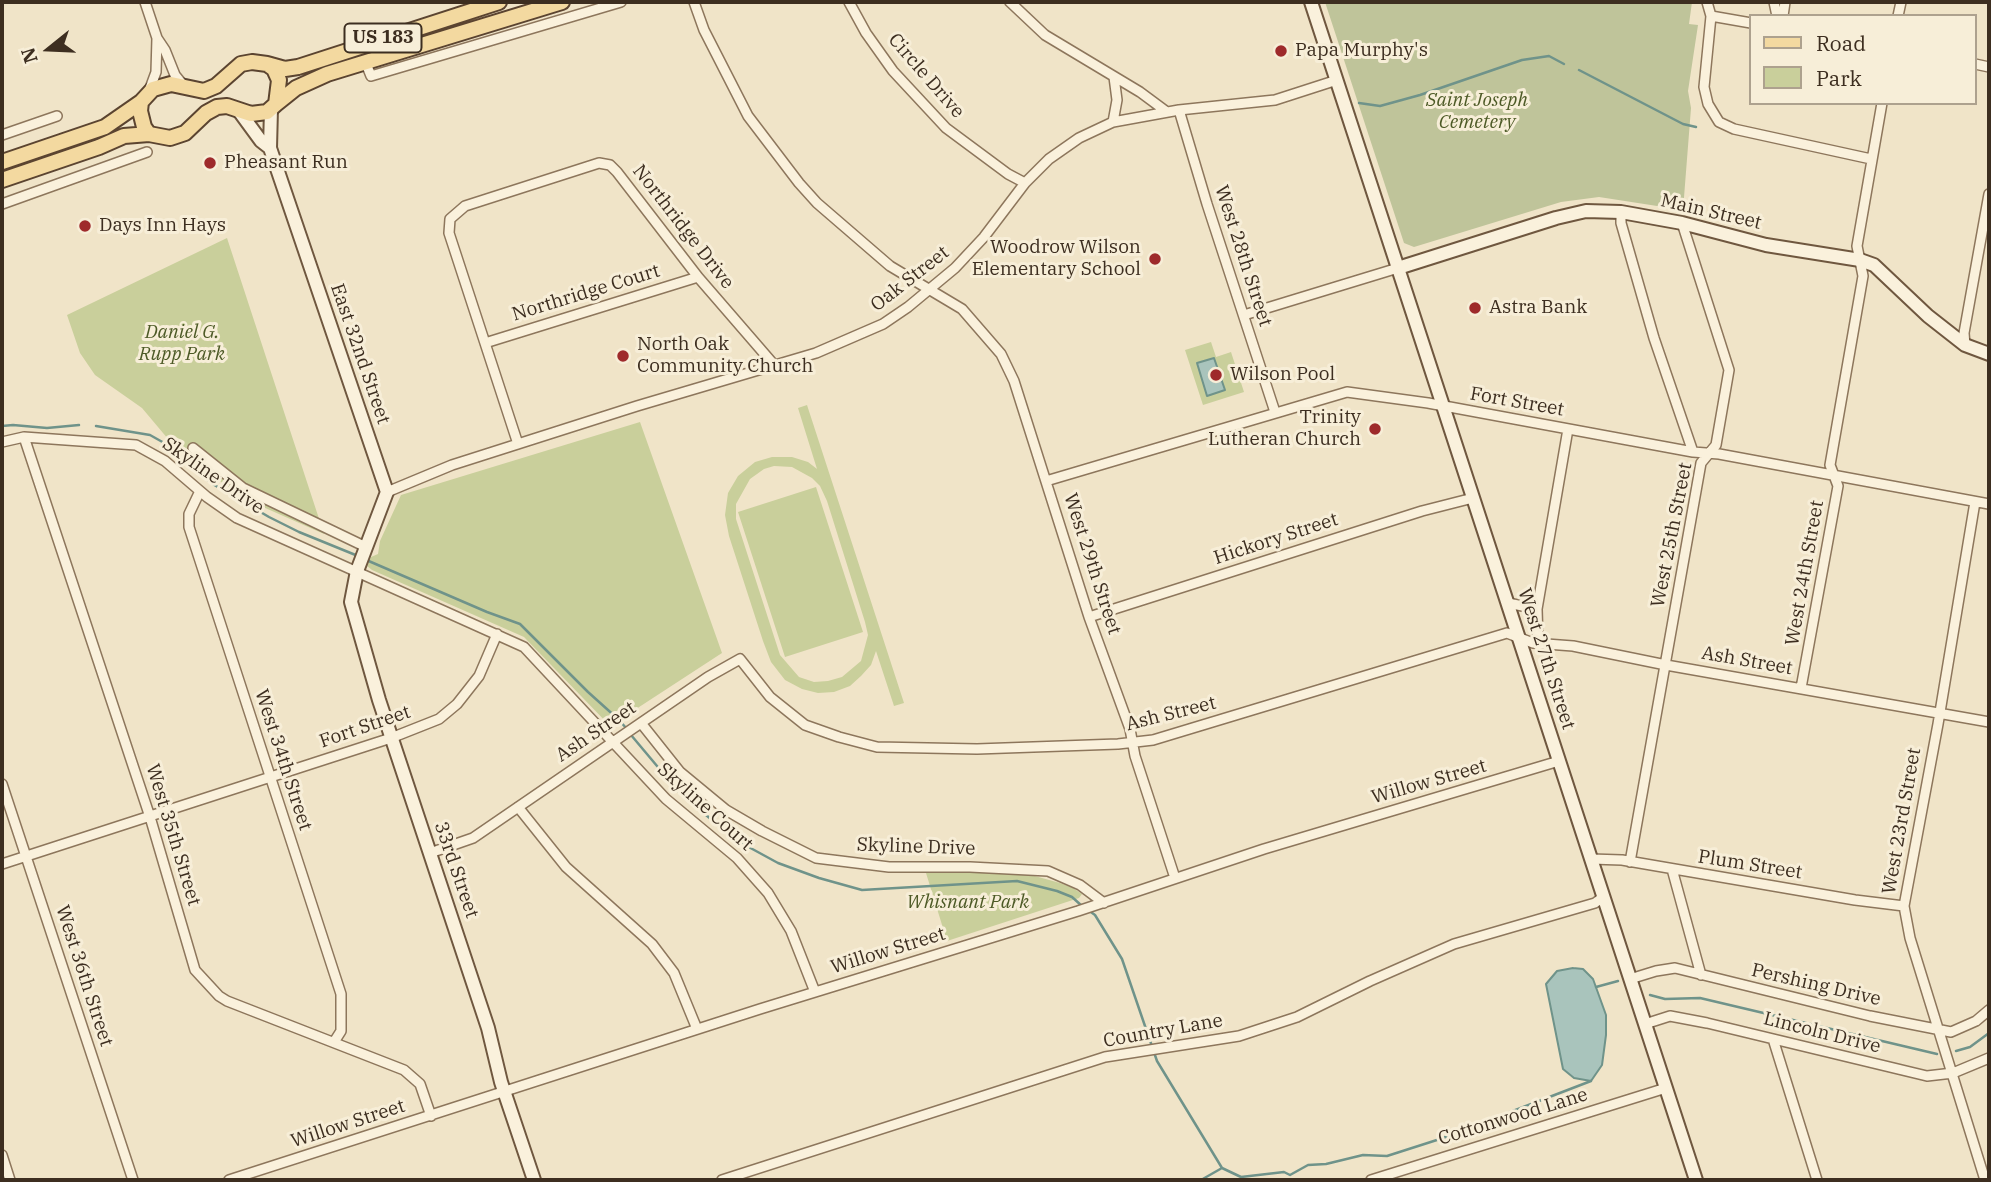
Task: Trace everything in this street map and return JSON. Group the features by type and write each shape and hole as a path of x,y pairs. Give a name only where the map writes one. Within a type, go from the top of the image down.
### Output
{"main road":[{"name":"US 183","path":"267,64 279,68 298,67 499,2"},
{"name":"US 183","path":"274,107 304,83 365,61 562,2"},
{"path":"2,162 105,127 165,85 205,92 242,64 252,62 267,64 274,69 279,80 274,107 257,114 224,106 212,109 178,137 149,134 124,136 2,180"},
{"path":"145,97 141,119 149,134"}],"street":[{"path":"145,2 157,38 175,75 185,87"},
{"path":"365,61 371,76 621,2"},
{"name":"West 29th Street","path":"694,2 704,30 748,116 788,170 817,203 890,266 962,309 1001,354 1014,381 1089,617 1134,742 1135,756 1175,878"},
{"name":"Circle Drive","path":"849,2 866,33 893,71 946,128 1008,174 1025,183"},
{"path":"1010,2 1045,35 1140,92 1167,112"},
{"name":"West 27th Street","path":"1311,2 1696,1180"},
{"path":"1707,2 1711,16 1704,87 1708,104 1719,122 1734,129 1871,159"},
{"path":"1711,16 1750,23"},
{"path":"145,97 156,72 157,38"},
{"path":"1114,77 1117,100 1114,122"},
{"name":"Oak Street","path":"387,492 452,465 637,406 816,354 883,324 955,268 984,237 1025,183 1049,159 1079,138 1114,122 1179,110 1275,100 1337,80"},
{"name":"West 24th Street","path":"1801,688 1838,486 1830,465 1863,276 1857,246 1882,105"},
{"name":"East 32nd Street","path":"274,107 270,148 387,492"},
{"name":"West 28th Street","path":"1179,110 1275,412"},
{"name":"East 32nd Street","path":"239,111 261,141 270,148"},
{"path":"2,135 57,116"},
{"path":"2,204 147,152"},
{"name":"Northridge Drive","path":"518,444 449,233 450,219 465,206 599,163 610,164 617,172 698,277 775,366"},
{"path":"1965,345 1964,333 1989,194"},
{"name":"Main Street","path":"1398,268 1556,218 1586,211 1620,212 1682,223 1766,245 1860,260 1874,265 1928,316 1965,345 1989,354"},
{"path":"1620,212 1654,338 1693,452"},
{"name":"West 25th Street","path":"1630,862 1701,463 1716,445 1729,370 1682,223"},
{"path":"1244,315 1398,268"},
{"name":"Northridge Court","path":"485,343 698,277"},
{"name":"Fort Street","path":"1046,481 1347,392 1989,504"},
{"path":"1538,642 1537,610 1568,429"},
{"name":"Skyline Drive","path":"2,442 24,437 136,445 164,461 200,491 247,523 357,571"},
{"name":"West 35th Street","path":"24,437 150,817 195,970 206,984 227,1001 404,1070 420,1084 430,1116"},
{"path":"193,448 243,488 366,547"},
{"name":"West 34th Street","path":"200,491 189,514 189,527 341,994 341,1031 334,1042"},
{"path":"357,571 387,492"},
{"name":"Hickory Street","path":"1089,617 1422,511 1474,498"},
{"name":"West 23rd Street","path":"1975,502 1940,713 1904,905 1910,938 1985,1180"},
{"name":"Skyline Court","path":"357,571 524,647 666,799 737,858 768,894 792,931 816,992"},
{"name":"33rd Street","path":"357,571 351,602 391,738 488,1028 534,1180"},
{"path":"1508,603 1537,610"},
{"name":"Ash Street","path":"430,853 473,838 708,677 740,659 771,697 805,725 877,747 955,750 1158,739 1507,633 1532,643 1573,646 1989,722"},
{"name":"Fort Street","path":"2,864 391,738 439,719 457,704 479,676 497,634"},
{"name":"Skyline Drive","path":"641,723 680,772 726,810 816,858 889,867 1048,871 1080,885 1100,904"},
{"name":"Willow Street","path":"229,1180 816,992 1079,911 1264,849 1559,761"},
{"name":"West 36th Street","path":"2,784 133,1180"},
{"path":"518,807 566,867 652,943 674,973 697,1030"},
{"name":"Plum Street","path":"1591,859 1630,862 1855,901 1904,905"},
{"path":"1672,869 1700,975"},
{"name":"Country Lane","path":"722,1180 1105,1057 1239,1036 1297,1017 1454,944 1595,903 1603,897"},
{"name":"Pershing Drive","path":"1630,979 1675,968 1870,1016 1951,1032 1976,1021 1989,1010"},
{"name":"Lincoln Drive","path":"1645,1024 1670,1016 1927,1076 1952,1073 1989,1058"},
{"path":"1773,1039 1817,1180"},
{"name":"Cottonwood Lane","path":"1371,1180 1666,1088"},
{"path":"2,1155 10,1180"}],"green space":[{"name":"Saint Joseph Cemetery","path":"1325,2 1692,2 1689,24 1698,25 1688,91 1691,108 1683,210 1599,197 1561,202 1414,247 1404,243"},
{"name":"Daniel G. Rupp Park","path":"227,238 324,534 245,499 179,452 142,408 95,375 80,353 67,315"},
{"name":"Wilson Pool","path":"1211,342 1216,357 1231,352 1244,392 1203,405 1185,350"},
{"path":"807,405 904,703 894,706 876,651 871,665 850,686 834,692 818,693 802,689 785,680 771,662 763,641 729,536 725,515 728,493 738,476 755,462 772,457 792,457 808,462 817,469 798,408","holes":["774,466 792,467 812,478 820,486 827,501 868,635 861,661 842,677 828,681 814,682 799,677 780,655 736,519 736,504 750,479 764,469"]},
{"path":"640,422 722,653 610,726 524,637 367,566 371,557 378,554 380,541 401,495"},
{"path":"816,487 863,632 785,657 738,512"},
{"name":"Whisnant Park","path":"926,873 1024,873 1060,883 1082,894 1079,898 947,941"}],"water":[{"path":"1214,358 1225,390 1207,396 1197,363"},
{"path":"1583,969 1593,979 1606,1015 1602,1065 1591,1081 1574,1078 1563,1069 1546,984 1557,971"}],"waterway":[{"path":"1359,103 1380,106 1522,60 1549,56 1564,64"},
{"path":"1579,70 1683,124 1696,127"},
{"path":"2,426 47,428 79,425"},
{"path":"96,426 150,435 166,444 211,483 269,517 358,556"},
{"path":"364,559 520,624 627,729"},
{"path":"631,735 678,791 734,839 778,863 862,890 1017,881 1057,891 1072,897 1082,906"},
{"path":"1088,910 1095,915 1122,959 1157,1061 1222,1168 1241,1177 1284,1172 1290,1175 1308,1165 1326,1164 1363,1155 1387,1156 1440,1139 1591,1081"},
{"path":"1596,987 1618,981"},
{"path":"1650,995 1665,999 1700,998 1937,1054"},
{"path":"1956,1051 1970,1047 1989,1033"},
{"path":"1201,1180 1222,1168"}],"place":[{"name":"Papa Murphy's","path":"1281,51"},
{"name":"Pheasant Run","path":"210,163"},
{"name":"Days Inn Hays","path":"85,226"},
{"name":"Woodrow Wilson Elementary School","path":"1155,259"},
{"name":"Astra Bank","path":"1475,308"},
{"name":"North Oak Community Church","path":"623,356"},
{"name":"Wilson Pool","path":"1216,375"},
{"name":"Trinity Lutheran Church","path":"1375,429"}]}
